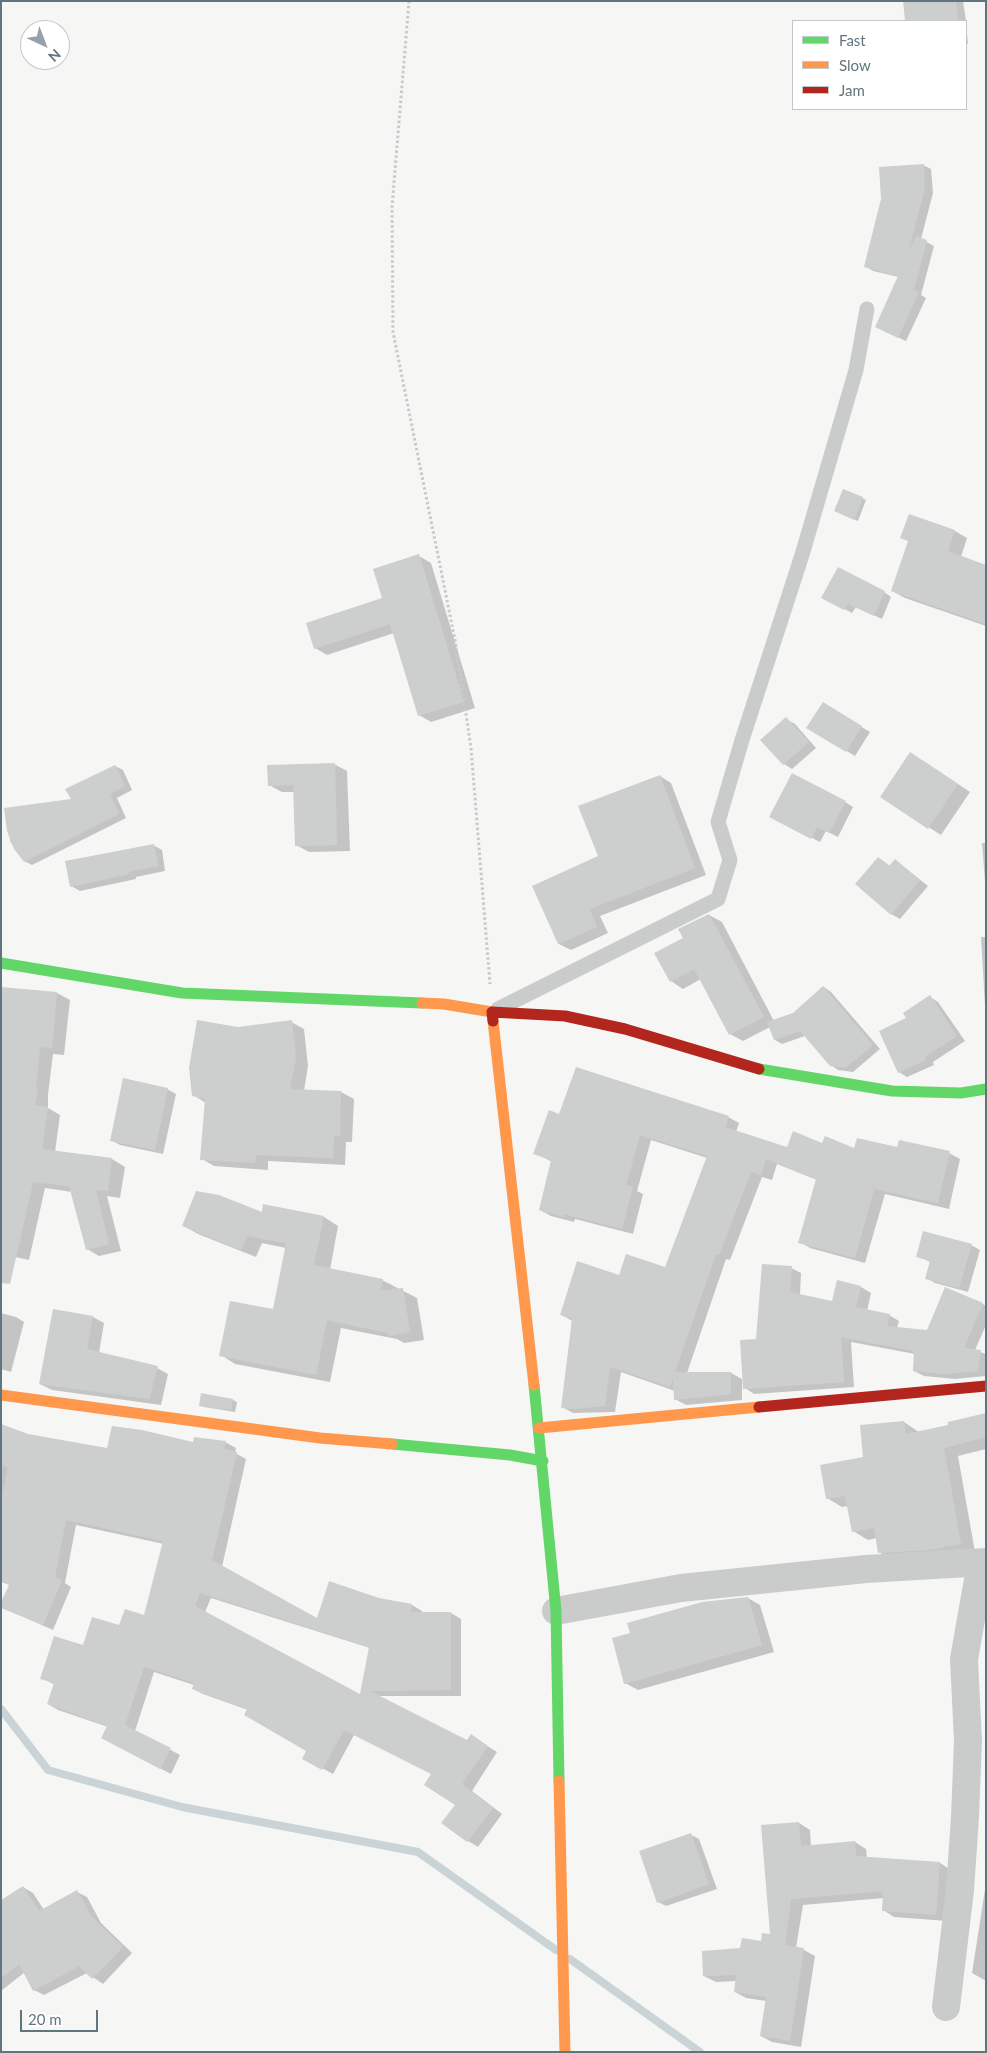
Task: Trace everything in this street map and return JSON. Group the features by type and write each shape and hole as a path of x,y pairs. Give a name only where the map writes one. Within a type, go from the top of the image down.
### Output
{"main road":[{"path":"1,963 182,993 444,1004 492,1012 565,1016 633,1031 755,1068 824,1081 892,1091 961,1093 986,1089"},
{"path":"492,1012 540,1428 556,1611 565,2049"},
{"path":"540,1428 986,1386"},
{"path":"1,1395 320,1438 510,1455 543,1462"}],"street":[{"path":"556,1611 681,1588 866,1569 984,1562 964,1659 968,1741 965,1818 960,1890 946,2007"}],"lane":[{"path":"492,1012 718,899 730,860 718,822 742,740 802,555 854,380 867,309"}],"path":[{"path":"409,1 392,207 393,332 455,640 461,679 471,748 492,1012"}],"building":[{"path":"903,1 956,1 958,20 905,20"},
{"path":"924,164 925,188 908,253 916,236 927,240 914,290 919,292 898,338 875,327 898,276 864,267 881,199 879,167"},
{"path":"843,489 863,497 854,520 834,511"},
{"path":"909,514 955,530 948,551 986,565 986,624 891,591 908,541 900,538"},
{"path":"419,554 464,702 418,716 390,624 314,649 306,623 382,598 373,569"},
{"path":"838,567 885,591 874,616 848,604 844,610 821,598"},
{"path":"823,702 862,726 846,752 806,728"},
{"path":"786,717 809,742 783,765 760,740"},
{"path":"910,752 958,784 928,829 880,797"},
{"path":"335,763 337,845 295,846 293,785 268,786 267,765"},
{"path":"115,765 125,786 110,794 119,814 24,862 14,849 7,831 4,808 71,799 65,789"},
{"path":"792,773 846,801 829,833 817,827 811,839 769,817"},
{"path":"660,775 695,868 590,909 597,927 558,944 532,886 598,856 578,806"},
{"path":"154,844 158,866 70,887 65,861"},
{"path":"878,857 889,866 895,859 920,880 891,915 855,884"},
{"path":"709,914 764,1017 729,1035 694,969 670,982 654,953 683,938 678,929"},
{"path":"823,986 873,1045 845,1068 830,1066 800,1031 774,1040 767,1022 793,1013"},
{"path":"1,987 57,992 52,1048 40,1047 36,1087 38,1087 35,1105 48,1107 42,1149 112,1158 108,1191 96,1190 109,1244 86,1250 69,1186 33,1182 10,1284 1,1283"},
{"path":"930,995 957,1036 925,1057 926,1060 898,1073 879,1031 906,1018 903,1013"},
{"path":"197,1020 238,1027 292,1020 296,1058 290,1089 341,1091 340,1136 334,1135 333,1158 256,1155 255,1163 200,1160 205,1099 192,1096 189,1068"},
{"path":"576,1067 729,1116 725,1127 787,1147 793,1131 822,1143 825,1136 854,1148 857,1138 897,1147 899,1140 950,1151 938,1203 874,1189 855,1258 798,1243 816,1179 766,1159 761,1175 751,1172 719,1255 716,1254 675,1372 731,1372 731,1394 674,1400 673,1377 670,1387 610,1367 605,1406 561,1408 572,1319 560,1315 577,1261 619,1275 626,1254 665,1267 707,1156 640,1135 626,1185 633,1187 622,1229 564,1214 564,1217 539,1210 551,1160 533,1154 549,1110 559,1114"},
{"path":"123,1078 168,1088 155,1150 110,1141"},
{"path":"196,1191 219,1195 262,1212 263,1204 324,1216 314,1265 383,1279 380,1291 403,1288 410,1332 388,1336 388,1333 327,1320 316,1375 219,1356 230,1301 273,1309 286,1243 247,1236 241,1250 182,1226"},
{"path":"923,1231 972,1244 959,1288 925,1279 930,1261 916,1257"},
{"path":"762,1264 792,1266 790,1292 832,1301 837,1280 861,1286 856,1307 890,1314 887,1326 927,1330 945,1287 983,1303 964,1348 981,1350 978,1371 944,1374 913,1371 914,1351 841,1337 844,1382 743,1389 740,1340 756,1339"},
{"path":"53,1309 93,1316 87,1349 158,1366 149,1399 39,1384"},
{"path":"201,1393 233,1399 231,1410 199,1406"},
{"path":"986,1413 986,1437 944,1448 961,1544 928,1550 878,1553 874,1528 852,1532 845,1496 826,1499 820,1465 863,1457 860,1425 904,1421 906,1434 948,1425 948,1422"},
{"path":"1,1424 28,1434 107,1448 112,1426 142,1430 193,1442 194,1437 226,1441 224,1449 237,1452 212,1560 317,1618 329,1581 379,1598 412,1604 411,1612 451,1612 451,1690 370,1691 467,1740 471,1734 488,1746 462,1784 493,1808 467,1842 441,1823 455,1805 424,1785 431,1774 344,1730 322,1770 302,1759 306,1751 244,1715 247,1709 192,1689 194,1683 144,1667 125,1725 171,1748 160,1769 101,1738 107,1726 47,1704 54,1683 40,1679 54,1636 83,1645 92,1617 119,1625 125,1609 144,1615 163,1541 66,1520 55,1577 62,1580 43,1625 1,1608 1,1602 9,1585 1,1581 1,1502 8,1467 1,1464","holes":["200,1593 369,1647 360,1694 195,1606"]},
{"path":"748,1597 762,1645 624,1684 612,1638 630,1633 627,1623 702,1602"},
{"path":"799,1822 801,1846 855,1841 856,1856 940,1862 936,1915 882,1911 883,1891 791,1899 785,1945 804,1948 790,2041 760,2036 766,1997 734,1992 736,1975 703,1976 702,1951 740,1948 742,1938 761,1941 762,1933 770,1934 761,1825"},
{"path":"691,1833 709,1884 657,1903 639,1851"},
{"path":"23,1886 39,1911 77,1890 91,1916 123,1947 92,1979 79,1966 33,1991 19,1964 1,1978 1,1900"}],"waterway":[{"path":"1,1709 48,1770 182,1807 418,1852 556,1950"},
{"path":"570,1959 700,2052"}],"traffic: fast":[{"path":"1,963 182,993 422,1003"},
{"path":"759,1069 892,1091 961,1093 986,1089"},
{"path":"534,1385 556,1611 559,1781"},
{"path":"392,1444 510,1455 543,1461"}],"traffic: slow":[{"path":"422,1003 444,1004 492,1012"},
{"path":"493,1021 534,1385"},
{"path":"1,1395 320,1438 392,1444"},
{"path":"539,1428 759,1407"},
{"path":"559,1781 565,2052"}],"traffic: jam":[{"path":"493,1021 492,1012 565,1016 625,1029 759,1069"},
{"path":"759,1407 986,1386"}]}
